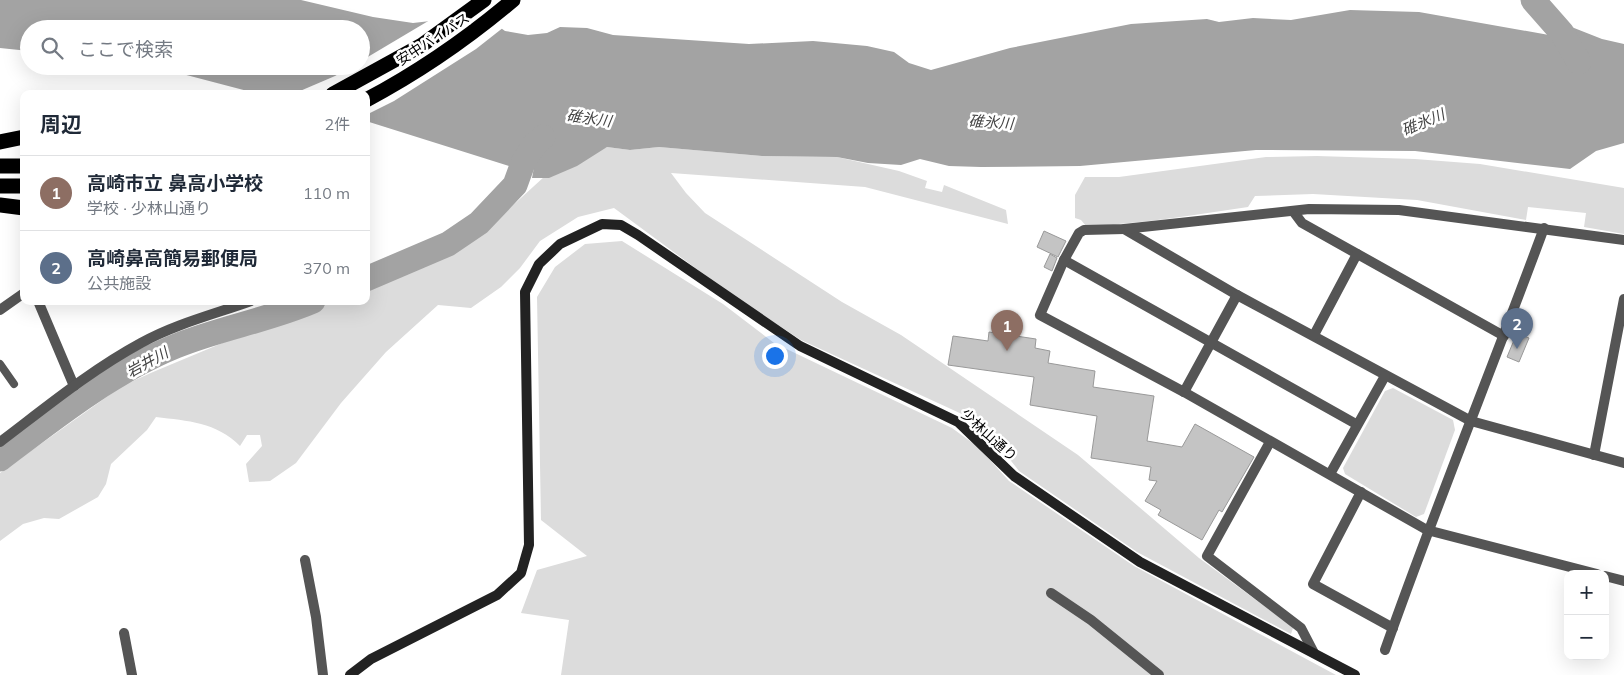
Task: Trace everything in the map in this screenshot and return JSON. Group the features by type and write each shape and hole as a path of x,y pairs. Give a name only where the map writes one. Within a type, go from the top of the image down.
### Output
{"highway":[{"name":"安中バイパス","path":"341,90 422,45 484,0"},
{"name":"安中バイパス","path":"370,98 428,64 476,31 513,0"},
{"path":"0,142 20,137"},
{"path":"0,166 20,166"},
{"path":"0,186 20,186"},
{"path":"0,206 20,208"}],"street":[{"path":"1582,570 1427,530 1184,392 1040,315 1064,260 1080,233 1084,230 1124,229 1293,211 1399,210 1624,240"},
{"path":"1293,211 1302,223 1504,336"},
{"name":"少林山通り","path":"350,675 371,660 497,595 522,573 529,545 525,292 539,264 560,244 602,224 621,226 638,235 800,346 958,422 1014,476 1140,562 1355,675"},
{"path":"1385,650 1427,530 1504,336 1544,228"},
{"path":"1124,229 1237,295 1471,421 1624,463"},
{"path":"1314,336 1357,254"},
{"path":"1064,260 1356,424"},
{"path":"1184,392 1237,295"},
{"path":"0,310 20,296"},
{"path":"1594,455 1624,299"},
{"path":"40,305 74,386"},
{"path":"0,442 74,386 140,343 241,305"},
{"path":"1330,474 1356,424 1385,376"},
{"path":"1270,442 1207,556 1301,628 1314,653"},
{"path":"1361,492 1312,584 1393,628"},
{"path":"305,560 316,617 323,675"},
{"path":"1609,577 1624,581"},
{"path":"1052,593 1091,620 1159,675"},
{"path":"124,633 132,675"}],"lane":[{"path":"0,364 14,384"}],"shaded area":[{"path":"607,147 630,150 659,147 762,156 837,157 899,171 927,181 925,188 942,192 944,185 1006,210 1008,224 865,187 671,173 686,193 705,213 842,302 901,335 1078,455 1199,558 1290,625 1293,628 1291,634 1137,552 1019,471 986,429 964,415 801,340 732,295 614,208 578,217 540,241 520,268 501,287 471,308 438,305 386,352 341,403 296,463 270,481 249,482 246,464 262,446 260,435 247,435 240,446 231,438 211,427 156,417 147,430 111,464 106,484 98,497 59,519 44,518 23,524 0,541 0,473 122,386 313,305 370,305 370,282 437,257 498,219 556,166"},
{"path":"1317,156 1415,159 1480,164 1624,188 1624,234 1584,227 1586,213 1528,207 1526,220 1417,200 1313,194 1255,196 1248,207 1167,219 1086,226 1081,220 1075,218 1075,195 1085,177 1119,177 1266,157"},
{"path":"622,241 723,304 774,343 952,428 978,447 1009,481 1134,566 1336,675 561,675 569,620 521,613 537,570 587,556 541,520 537,297 555,267 585,244"},
{"path":"1393,388 1453,420 1455,430 1424,514 1416,517 1345,474 1343,468 1385,391"}],"water":[{"name":"碓氷川","path":"0,0 301,0 373,17 413,23 483,15 505,31 528,35 547,33 560,27 587,28 613,35 749,44 813,41 867,46 894,52 909,63 931,70 1010,48 1131,24 1207,19 1219,22 1253,18 1291,20 1350,10 1419,12 1549,35 1562,33 1569,26 1602,39 1624,44 1624,143 1596,151 1570,169 1415,151 1256,150 1080,166 981,167 949,166 920,159 901,165 868,163 837,157 762,156 659,147 630,150 607,147 577,166 549,178 532,178 535,162 509,166 370,122 370,90 244,90 186,75 370,75 370,20 20,20 20,50 0,48"}],"pier":[{"path":"483,13 504,27 476,49 394,101 370,113 370,90 302,90 337,75 370,75 370,56 435,17"}],"building":[{"path":"1044,231 1066,241 1058,257 1037,247"},
{"path":"1050,254 1057,258 1052,271 1044,267"},
{"path":"989,332 1036,339 1035,348 1050,351 1048,363 1095,371 1093,387 1154,396 1147,441 1182,447 1195,424 1254,457 1222,512 1219,510 1202,540 1158,515 1161,510 1145,501 1157,481 1149,480 1151,467 1091,458 1097,416 1030,405 1034,377 948,365 953,336 988,341"},
{"path":"1517,333 1529,338 1519,362 1507,357"}],"waterway":[{"path":"1533,0 1562,33 1579,62"},
{"name":"岩井川","path":"370,277 448,244 479,223 515,185 523,163 534,145 543,137"},
{"name":"岩井川","path":"0,459 106,382 152,357 210,334 303,305"}],"place":[{"name":"高崎鼻高簡易郵便局","path":"1517,349"},
{"name":"高崎市立 鼻高小学校","path":"1007,351"}]}
